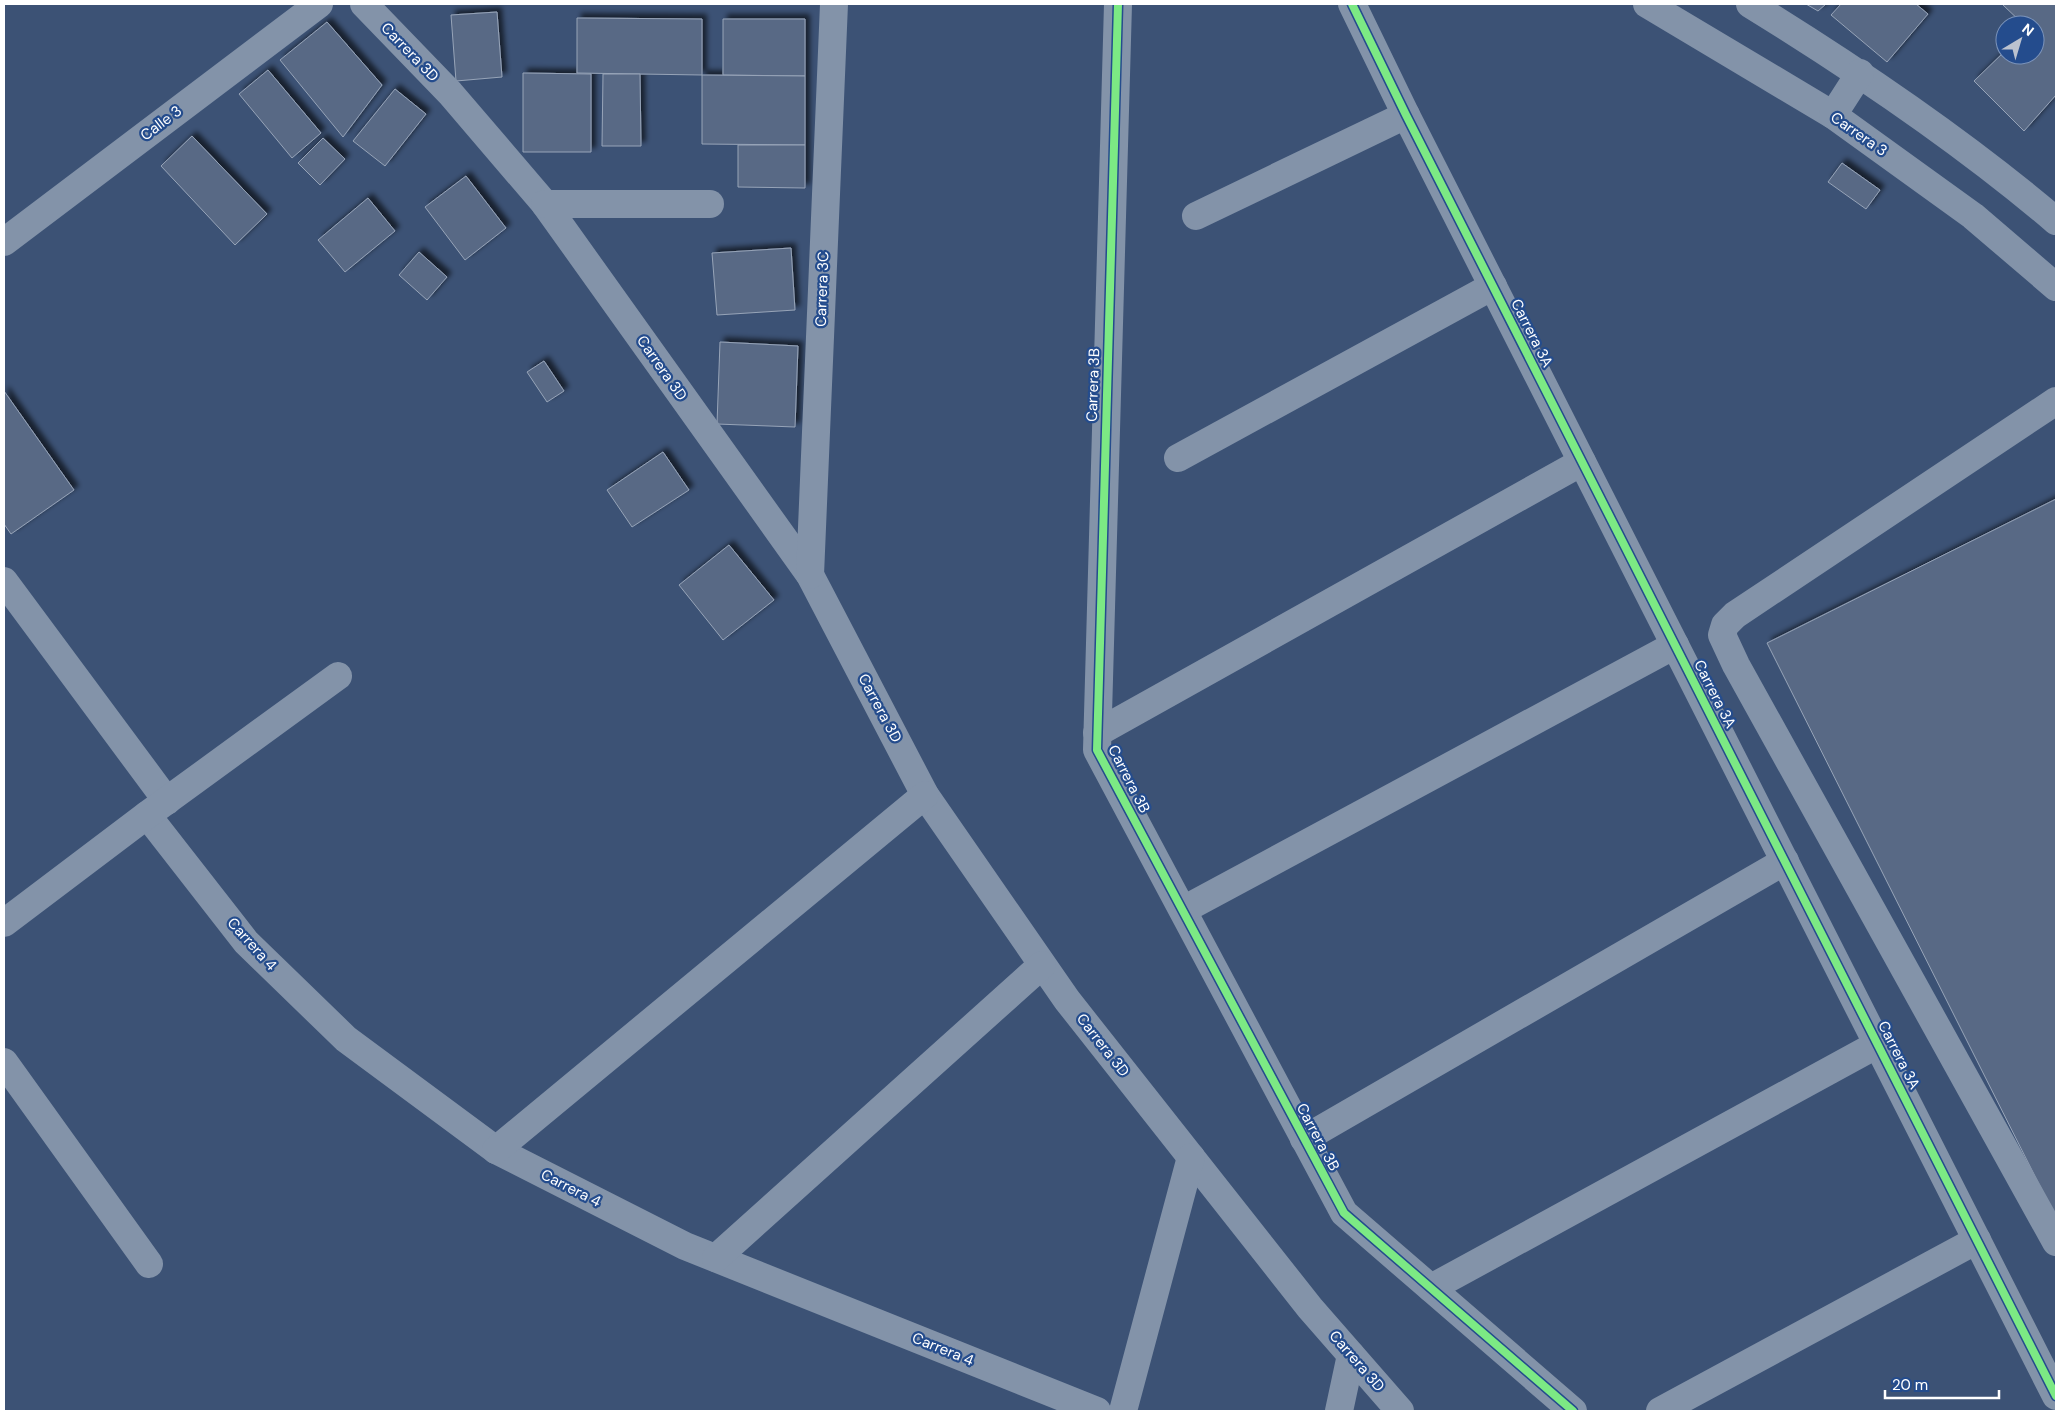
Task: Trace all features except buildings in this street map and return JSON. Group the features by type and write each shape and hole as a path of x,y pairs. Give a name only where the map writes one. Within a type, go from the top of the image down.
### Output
{"street":[{"name":"Calle 3","path":"4,242 319,4"},
{"name":"Carrera 3D","path":"364,4 450,93 546,204 810,575 925,795 1042,965 1067,1000 1310,1308 1400,1411"},
{"name":"Carrera 3C","path":"810,575 834,4"},
{"name":"Carrera 3B","path":"1118,4 1097,750 1344,1213 1573,1411"},
{"name":"Carrera 3A","path":"1352,4 1406,115 2056,1396"},
{"name":"Carrera 3","path":"1647,4 1833,115 1973,216 2056,287"},
{"path":"1750,4 1860,73 2007,179 2056,221"},
{"path":"1833,115 1860,73"},
{"path":"1196,216 1406,115"},
{"path":"546,204 710,204"},
{"path":"1178,458 1493,286"},
{"path":"2056,401 1735,615 1726,626 1722,635 1736,665 2056,1242"},
{"path":"1097,733 1582,462"},
{"name":"Carrera 4","path":"4,580 246,942 346,1039 496,1150 684,1246 1097,1411"},
{"path":"1183,910 1675,644"},
{"path":"4,923 338,676"},
{"path":"496,1150 925,795"},
{"path":"1304,1139 1785,861"},
{"path":"716,1258 1042,965"},
{"path":"1431,1288 1878,1044"},
{"path":"4,1062 149,1264"},
{"path":"1123,1411 1191,1157"},
{"path":"1660,1411 1977,1240"},
{"path":"1339,1411 1351,1354"}],"cycle path":[{"path":"1118,4 1097,750 1344,1213 1573,1411"},
{"path":"1352,4 1406,115 2056,1396"}]}
